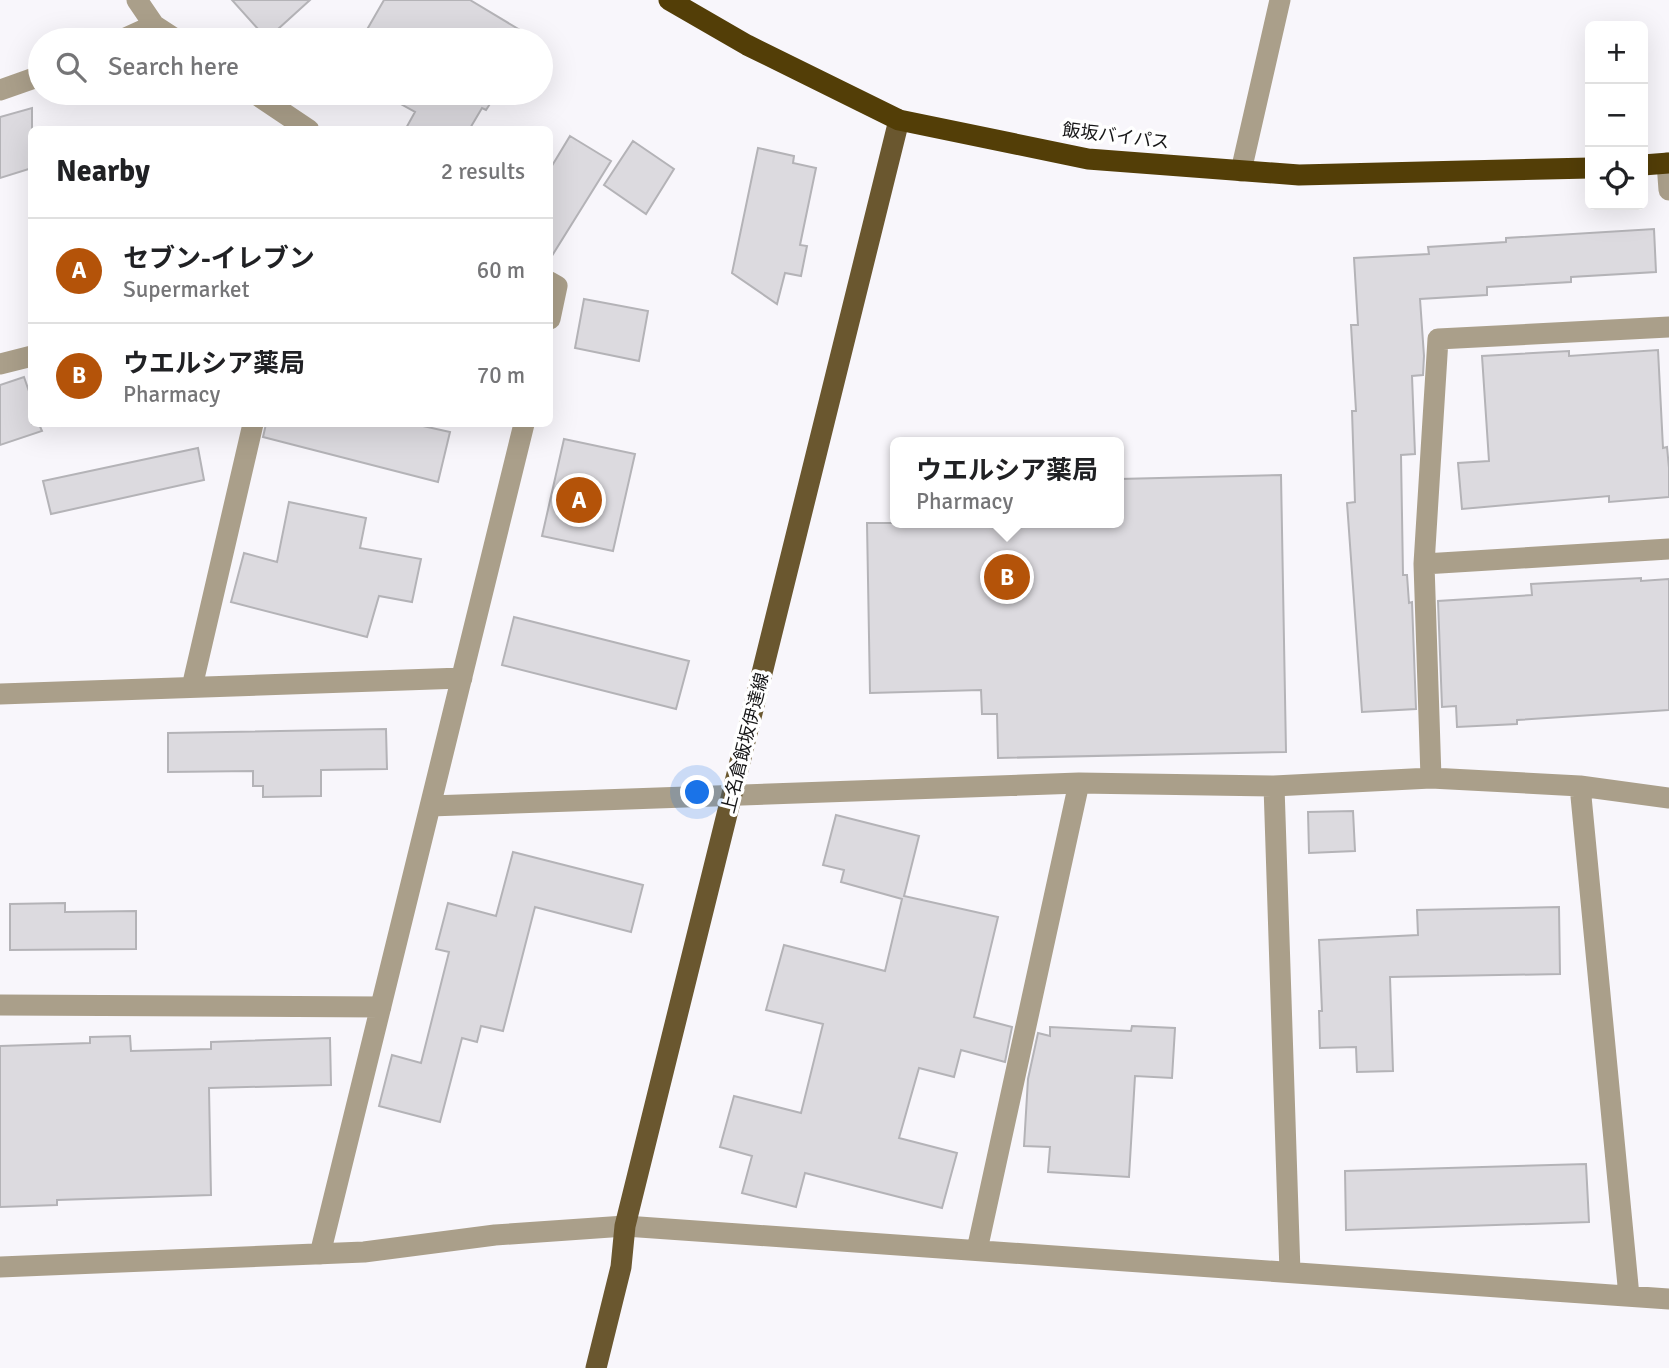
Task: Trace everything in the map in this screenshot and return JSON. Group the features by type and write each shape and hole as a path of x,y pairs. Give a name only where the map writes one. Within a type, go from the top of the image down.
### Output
{"highway":[{"name":"飯坂バイパス","path":"669,0 747,44 899,120 1088,159 1299,175 1585,168"},
{"path":"1648,165 1668,163"}],"main road":[{"name":"上名倉飯坂伊達線","path":"596,1368 621,1268 625,1226 899,120"}],"street":[{"path":"137,0 160,28"},
{"path":"1241,171 1280,0"},
{"path":"146,28 154,24"},
{"path":"0,90 28,80"},
{"path":"272,105 303,126"},
{"path":"1668,163 1669,190"},
{"path":"553,284 557,286 553,305"},
{"path":"1430,778 1424,564 1438,339 1669,327"},
{"path":"0,364 28,357"},
{"path":"192,687 252,427"},
{"path":"320,1254 523,427"},
{"path":"1424,564 1669,550"},
{"path":"0,694 462,678"},
{"path":"430,806 1079,783 1275,786 1430,778 1580,786 1669,798"},
{"path":"977,1250 1079,783"},
{"path":"1275,786 1290,1272"},
{"path":"1580,786 1629,1296"},
{"path":"0,1004 381,1007"},
{"path":"0,1267 364,1252 495,1235 625,1226 1669,1299"}],"building":[{"path":"232,0 310,0 279,28 257,28"},
{"path":"384,0 470,0 517,28 368,28"},
{"path":"402,105 489,105 486,110 482,108 471,126 407,126 415,112"},
{"path":"32,108 32,126 28,126 28,169 0,178 0,117"},
{"path":"570,136 611,161 553,254 553,164"},
{"path":"633,141 674,169 646,214 604,185"},
{"path":"758,148 794,156 793,163 816,168 800,245 807,246 801,276 785,273 777,304 732,273"},
{"path":"1654,229 1656,272 1571,277 1571,282 1487,287 1487,295 1420,299 1424,356 1423,375 1412,376 1415,454 1401,455 1403,575 1407,575 1409,603 1412,602 1416,709 1362,712 1347,503 1355,502 1352,411 1356,411 1351,325 1358,325 1354,258 1429,254 1428,247 1506,242 1506,238"},
{"path":"584,299 648,311 639,361 575,348"},
{"path":"1658,350 1663,448 1667,447 1669,497 1609,502 1609,496 1462,509 1458,463 1489,461 1482,356 1569,351 1569,356"},
{"path":"24,377 28,388 28,427 40,427 42,431 0,445 0,385"},
{"path":"265,427 428,427 450,432 438,482 263,437"},
{"path":"564,439 635,454 613,551 542,536"},
{"path":"198,448 204,480 51,514 43,481"},
{"path":"1281,475 1286,752 998,758 997,714 982,714 981,690 870,693 867,523 890,523 890,528 1124,528 1124,479"},
{"path":"289,502 366,518 360,548 421,559 412,602 379,596 367,637 231,602 244,553 277,562"},
{"path":"1641,578 1641,581 1669,579 1669,710 1517,720 1517,724 1457,727 1456,706 1442,707 1438,601 1532,595 1531,584"},
{"path":"514,617 689,661 676,709 502,665"},
{"path":"386,729 387,769 321,770 321,796 263,797 263,786 253,786 253,771 168,772 168,733"},
{"path":"1353,811 1355,851 1309,853 1308,812"},
{"path":"836,815 919,836 904,896 998,917 974,1017 1012,1027 1005,1062 961,1050 954,1077 919,1068 899,1138 957,1153 942,1208 805,1173 796,1207 742,1193 752,1156 720,1147 734,1096 801,1113 823,1024 766,1010 784,945 885,971 902,899 841,882 844,870 823,865"},
{"path":"513,852 643,885 631,932 535,907 503,1031 481,1026 477,1042 462,1038 440,1122 379,1106 392,1055 421,1063 449,952 436,949 448,903 496,916"},
{"path":"65,903 65,912 136,911 136,949 10,950 10,904"},
{"path":"1559,907 1560,974 1390,977 1393,1071 1357,1072 1356,1047 1320,1048 1319,1011 1322,1011 1319,940 1418,935 1417,910"},
{"path":"1132,1026 1175,1028 1172,1078 1135,1076 1129,1177 1048,1172 1050,1147 1024,1146 1028,1079 1038,1033 1050,1036 1050,1027 1131,1031"},
{"path":"130,1036 131,1051 211,1049 211,1042 330,1038 331,1085 209,1088 211,1195 57,1200 57,1205 0,1207 0,1046 90,1043 90,1037"},
{"path":"1586,1164 1589,1222 1346,1230 1345,1171"}],"place":[{"name":"セブン-イレブン","path":"579,500"},
{"name":"ウエルシア薬局","path":"1007,577"}]}
